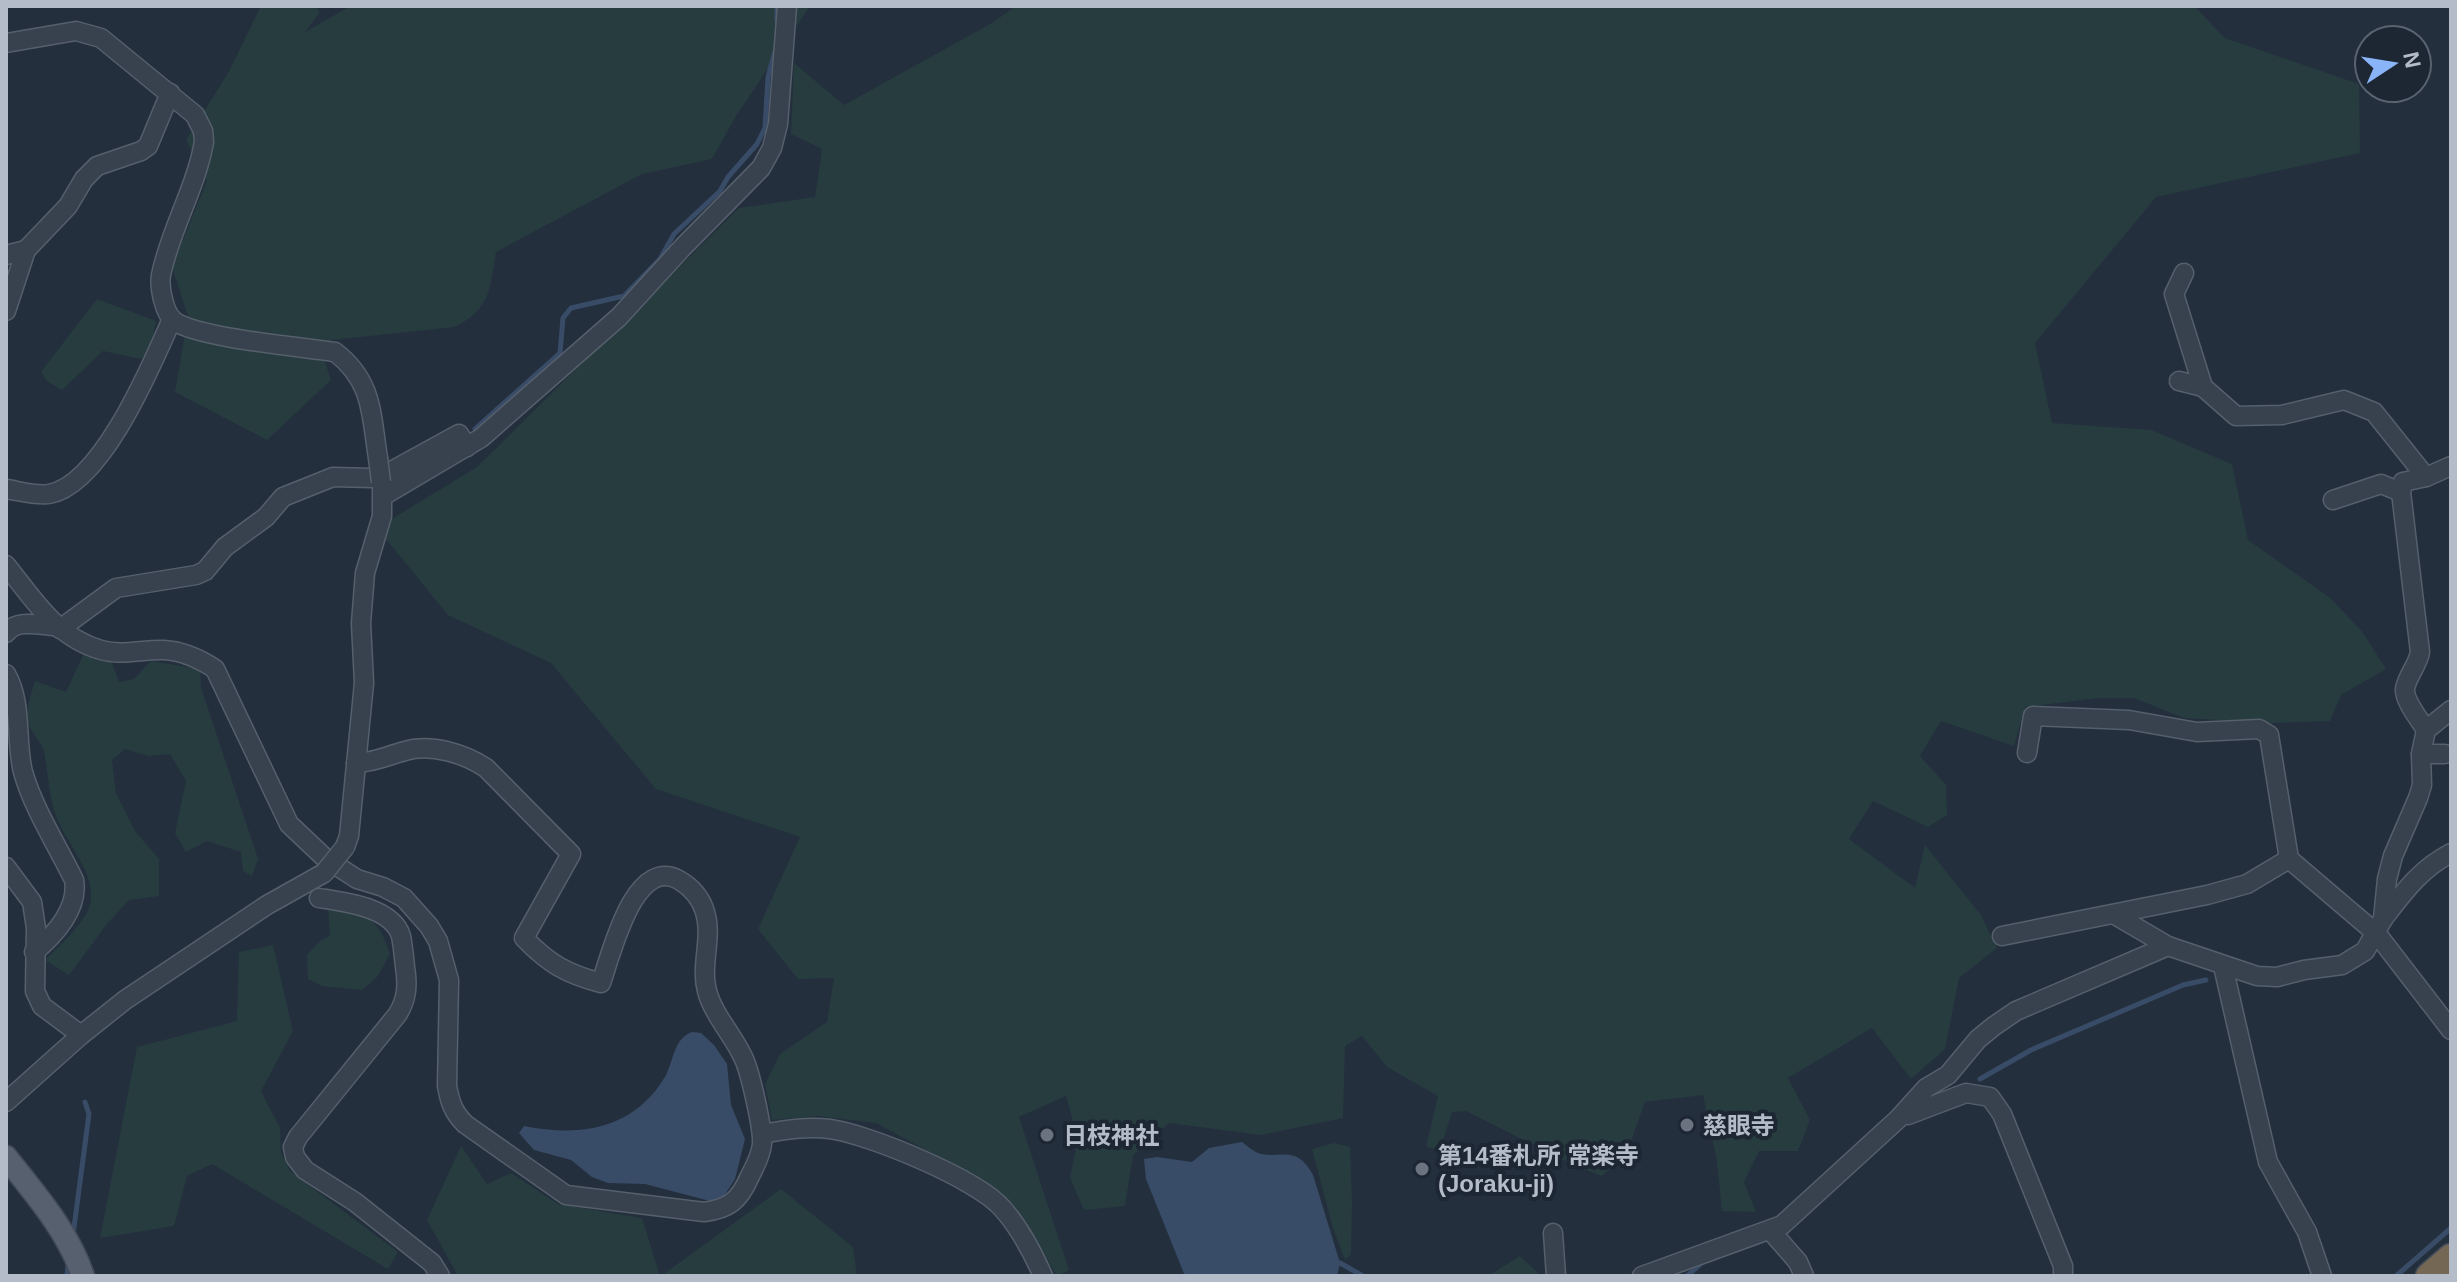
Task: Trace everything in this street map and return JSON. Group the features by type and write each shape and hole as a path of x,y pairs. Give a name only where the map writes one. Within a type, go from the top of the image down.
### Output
{"highway":[{"path":"2429,1276 2451,1257"}],"main road":[{"path":"6,1157 64,1234 76,1254 83,1276"}],"street":[{"path":"382,489 481,438 619,317 761,168 772,148 778,124 787,6"},
{"path":"6,43 76,31 101,38 195,115 203,131 204,142 160,278 166,309 172,319 216,335 335,352 350,364 368,390 382,489 382,516 365,573 361,623 364,683 349,836 345,847 324,873 267,905 125,1000 6,1102"},
{"path":"6,311 26,250 68,206 84,179 97,166 148,146 170,93"},
{"path":"6,255 26,250"},
{"path":"2184,273 2174,294 2203,387"},
{"path":"6,489 48,495 66,488 86,472 138,397 172,319"},
{"path":"2179,381 2203,387 2236,416 2282,415 2344,400 2374,412 2426,477"},
{"path":"57,628 116,588 205,571 225,547 266,517 283,497 333,477 372,478 388,473 459,434 467,447"},
{"path":"2426,730 2405,689 2420,652 2401,492 2403,482 2426,477 2451,466"},
{"path":"2333,500 2381,484 2401,492"},
{"path":"6,565 57,628"},
{"path":"6,633 10,627 20,624 57,628 103,651 131,653 165,650 200,658 215,669 289,824 326,859 357,879 404,898 429,926 445,961 449,980 447,1086 455,1114 557,1191 586,1199 704,1212 720,1210 732,1204 743,1193 761,1152 762,1134 744,1059 707,991 708,930 705,911 689,886 674,877 661,875 649,880 639,889 629,907 601,983 570,975 544,958 524,938 571,854 486,768 458,753 418,749 377,762 356,763"},
{"path":"6,674 12,684 26,779 74,880 77,893 72,906 47,942 34,952"},
{"path":"2380,926 2393,856 2422,785 2421,754 2426,730 2451,710"},
{"path":"2027,753 2033,716 2129,720 2197,732 2259,729 2269,735 2289,859 2380,926 2451,1030"},
{"path":"2421,754 2445,754"},
{"path":"2115,915 2168,946 2257,976 2277,977 2304,970 2326,969 2354,960 2365,951 2416,876 2431,863 2451,853"},
{"path":"2002,936 2115,915 2247,884 2289,859"},
{"path":"6,867 32,902 36,928 35,991 42,1006 81,1035"},
{"path":"267,905 357,892 372,895 400,909 415,911"},
{"path":"319,898 366,908 396,926 401,936 406,993 397,1015 298,1137 293,1147 295,1157 305,1170 355,1202 432,1263 440,1276"},
{"path":"1642,1276 1782,1225 1898,1119 1926,1088 1948,1075 1978,1039 2016,1011 2168,946"},
{"path":"2223,966 2268,1162 2307,1232 2322,1276"},
{"path":"1898,1119 1966,1093 1990,1097 2002,1114 2063,1266 2063,1276"},
{"path":"762,1134 799,1128 828,1128 869,1137 972,1185 1001,1207 1029,1245 1043,1276"},
{"path":"1770,1230 1798,1262 1804,1276"},
{"path":"1553,1233 1556,1276"}],"green space":[{"path":"261,6 314,6 320,12 305,32 351,6 810,6 736,116 712,159 642,174 496,252 487,296 476,312 455,327 331,340 324,359 331,380 267,440 175,392 188,316 172,267 207,181 186,140 228,73"},
{"path":"1016,6 2194,6 2225,38 2353,82 2353,104 2359,104 2360,153 2156,197 2035,343 2052,423 2151,430 2232,464 2248,540 2329,597 2361,630 2386,669 2341,695 2330,721 2269,723 2184,718 2134,698 2098,698 2025,707 2014,746 1941,721 1920,756 1946,785 1947,815 1928,827 1873,801 1849,839 1915,888 1925,845 1981,915 1997,948 1959,978 1945,1049 1911,1079 1872,1028 1788,1078 1810,1120 1798,1151 1759,1151 1744,1182 1756,1212 1722,1211 1717,1161 1703,1095 1645,1102 1627,1152 1602,1176 1466,1111 1452,1112 1440,1150 1426,1147 1438,1096 1387,1067 1362,1036 1345,1046 1343,1118 1261,1135 1169,1123 1133,1155 1125,1206 1084,1210 1070,1178 1078,1139 1066,1096 1019,1117 1069,1270 1057,1276 1023,1217 981,1180 876,1123 818,1116 772,1120 765,1084 780,1054 827,1022 834,978 798,979 758,929 800,837 656,789 551,663 448,615 377,528 477,467 739,208 815,197 822,149 791,134 794,63 844,105 992,23"},
{"path":"97,299 156,321 151,348 141,359 103,351 62,390 47,381 41,372"},
{"path":"86,649 110,658 119,682 134,679 151,661 200,669 201,688 258,859 252,876 243,871 241,852 207,841 186,852 175,833 186,781 170,754 148,756 125,749 112,760 116,793 135,831 159,859 159,896 129,900 69,975 45,960 70,936 86,914 91,897 90,886 82,864 55,814 44,751 30,727 28,713 35,681 66,692"},
{"path":"328,908 369,919 385,941 390,954 377,977 362,990 322,986 308,979 307,955 320,941 330,936"},
{"path":"273,945 293,1031 261,1091 280,1128 281,1153 290,1171 398,1252 388,1269 212,1164 187,1176 174,1226 100,1238 137,1047 237,1021 239,952"},
{"path":"1334,1143 1350,1147 1351,1254 1345,1260 1312,1149"},
{"path":"461,1146 487,1184 511,1173 558,1204 642,1218 660,1276 458,1276 427,1220"},
{"path":"781,1189 853,1247 857,1276 661,1276"},
{"path":"1520,1256 1541,1276 1488,1276"}],"water":[{"path":"692,1032 701,1033 727,1064 731,1105 745,1139 735,1179 722,1199 710,1201 645,1184 608,1183 592,1177 571,1160 534,1150 519,1133 524,1126 584,1129 621,1119 652,1095 665,1077 677,1045"},
{"path":"1242,1142 1258,1153 1294,1156 1307,1165 1313,1175 1340,1263 1337,1276 1185,1276 1146,1179 1144,1159 1157,1157 1192,1162 1209,1148"}],"waterway":[{"path":"777,6 777,21"},
{"path":"475,429 560,353 563,318 571,308 624,296 660,259 674,234 720,191 757,144 765,128 768,77 775,51"},
{"path":"1980,1079 2031,1050 2183,985 2206,980"},
{"path":"73,1235 89,1114 85,1102"},
{"path":"2396,1276 2451,1228"},
{"path":"1687,1276 1705,1260"},
{"path":"1340,1263 1363,1276"},
{"path":"67,1276 68,1265"}],"place":[{"name":"慈眼寺","path":"1687,1125"},
{"name":"日枝神社","path":"1047,1135"},
{"name":"第14番札所 常楽寺 (Joraku-ji)","path":"1422,1169"}]}
